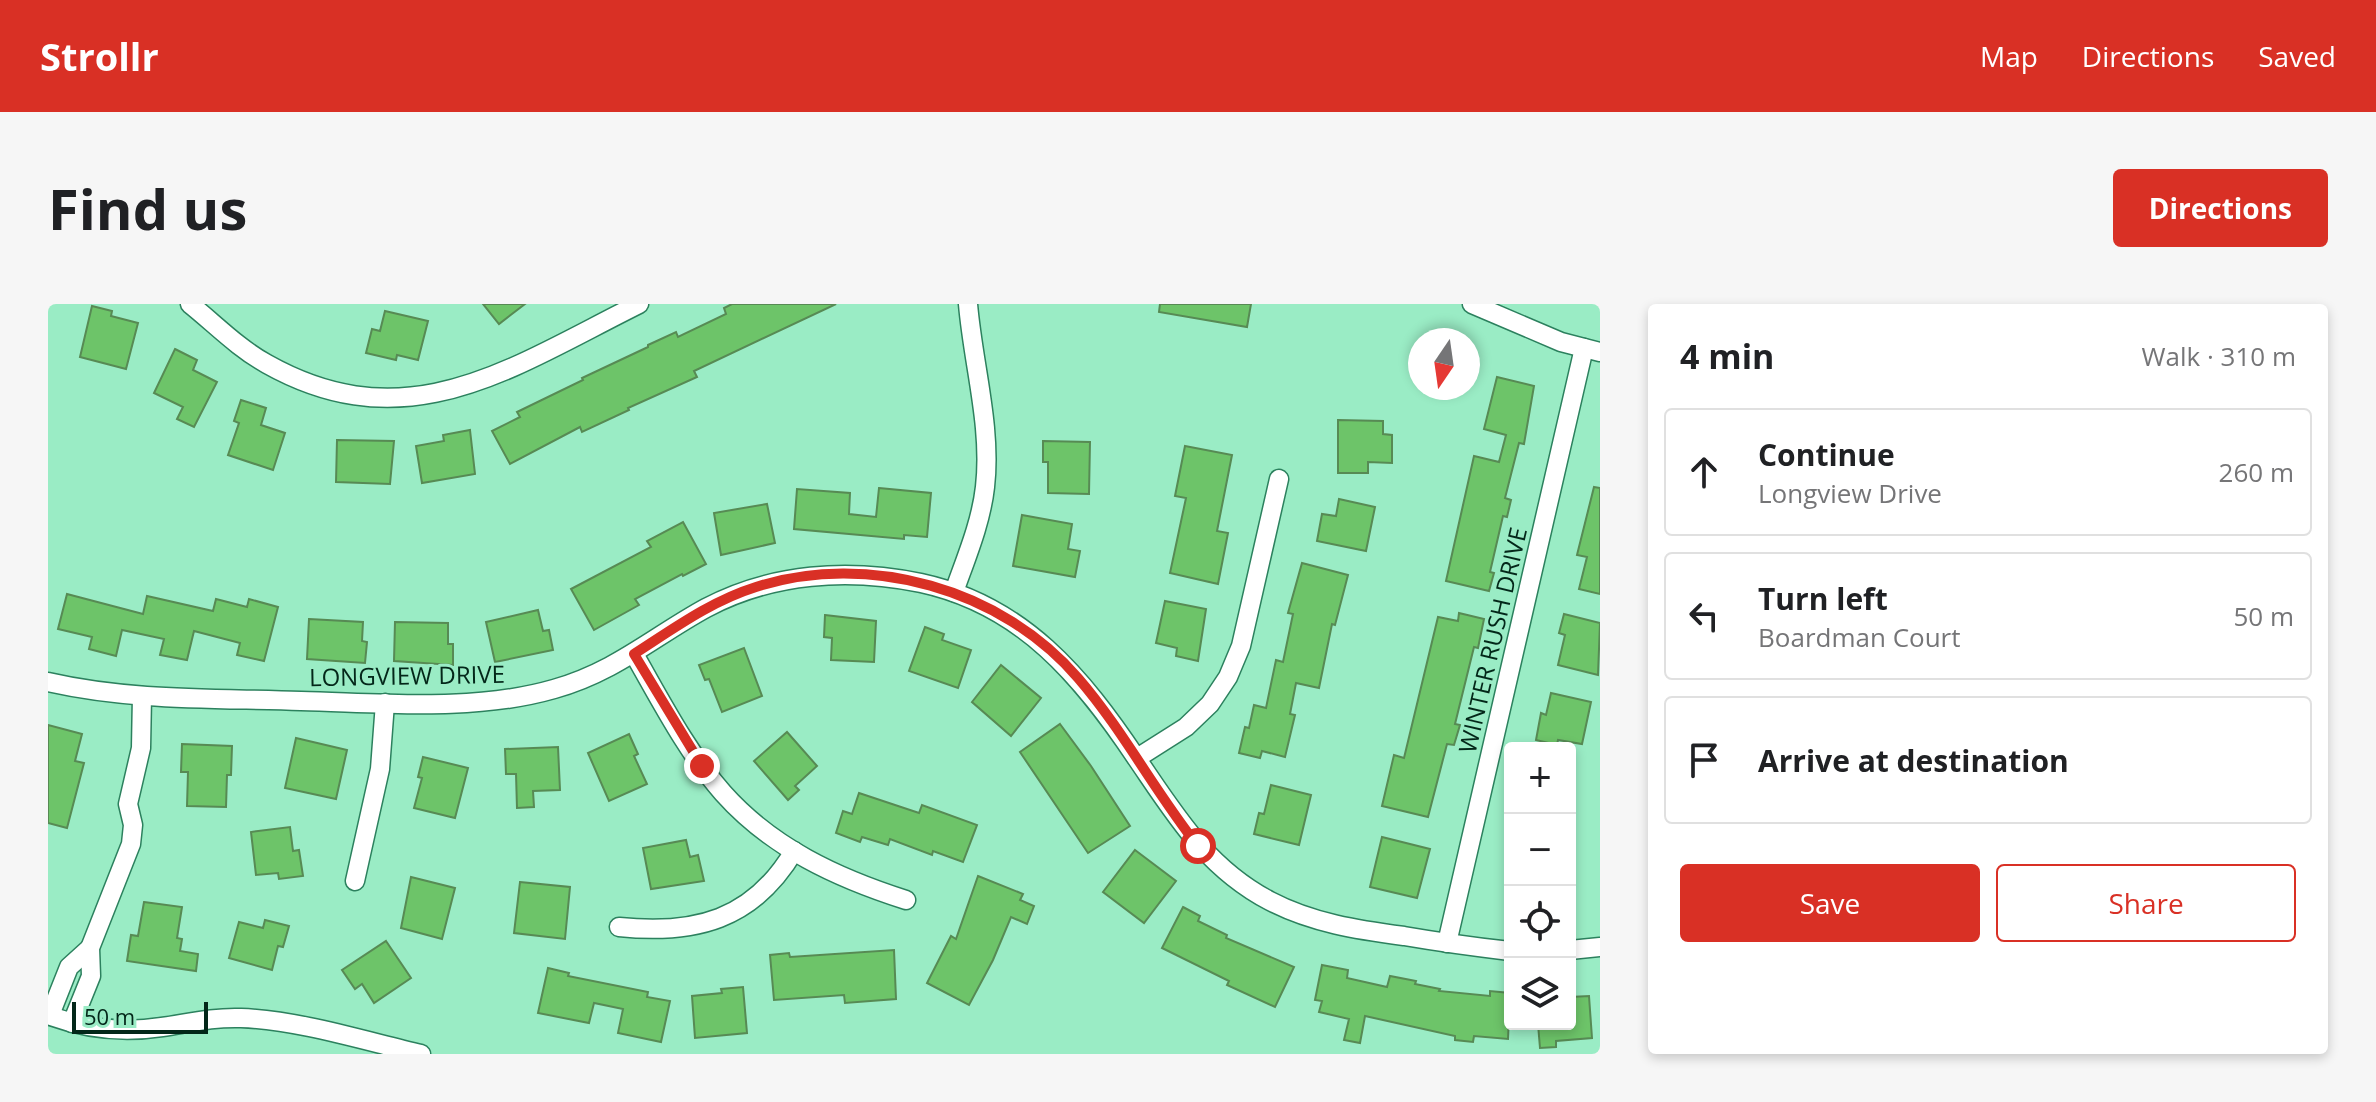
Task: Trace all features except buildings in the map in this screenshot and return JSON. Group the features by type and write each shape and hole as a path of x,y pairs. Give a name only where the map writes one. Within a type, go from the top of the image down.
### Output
{"street":[{"path":"190,304 247,352 291,376 349,394 406,399 471,385 633,305"},
{"path":"954,592 978,520 986,473 968,304"},
{"path":"1472,304 1561,342 1592,350"},
{"name":"WINTER RUSH DRIVE","path":"1447,943 1592,350"},
{"path":"1137,758 1192,722 1210,704 1228,677 1241,646 1279,479"},
{"name":"LONGVIEW DRIVE","path":"48,682 82,690 142,696 385,703 469,702 529,696 581,680 634,654 703,610 756,587 784,579 854,575 923,583 954,592 1004,616 1056,654 1098,703 1198,846 1219,866 1267,900 1322,922 1504,950"},
{"path":"634,654 678,730 724,794 747,816 794,851 846,879 906,900"},
{"path":"72,1023 91,976 90,948 131,844 133,825 128,804 141,748 142,696"},
{"path":"355,881 380,769 385,703"},
{"path":"619,927 667,930 690,928 713,921 759,895 774,881 794,851"},
{"path":"1576,949 1600,947"},
{"path":"90,948 69,967 49,1015 96,1028 143,1030 215,1018 267,1020 421,1054"},
{"path":"64,978 87,987"}],"route":[{"path":"702,766 634,654 727,598 784,579 854,575 923,583 982,604 1056,654 1098,703 1198,846"}]}
